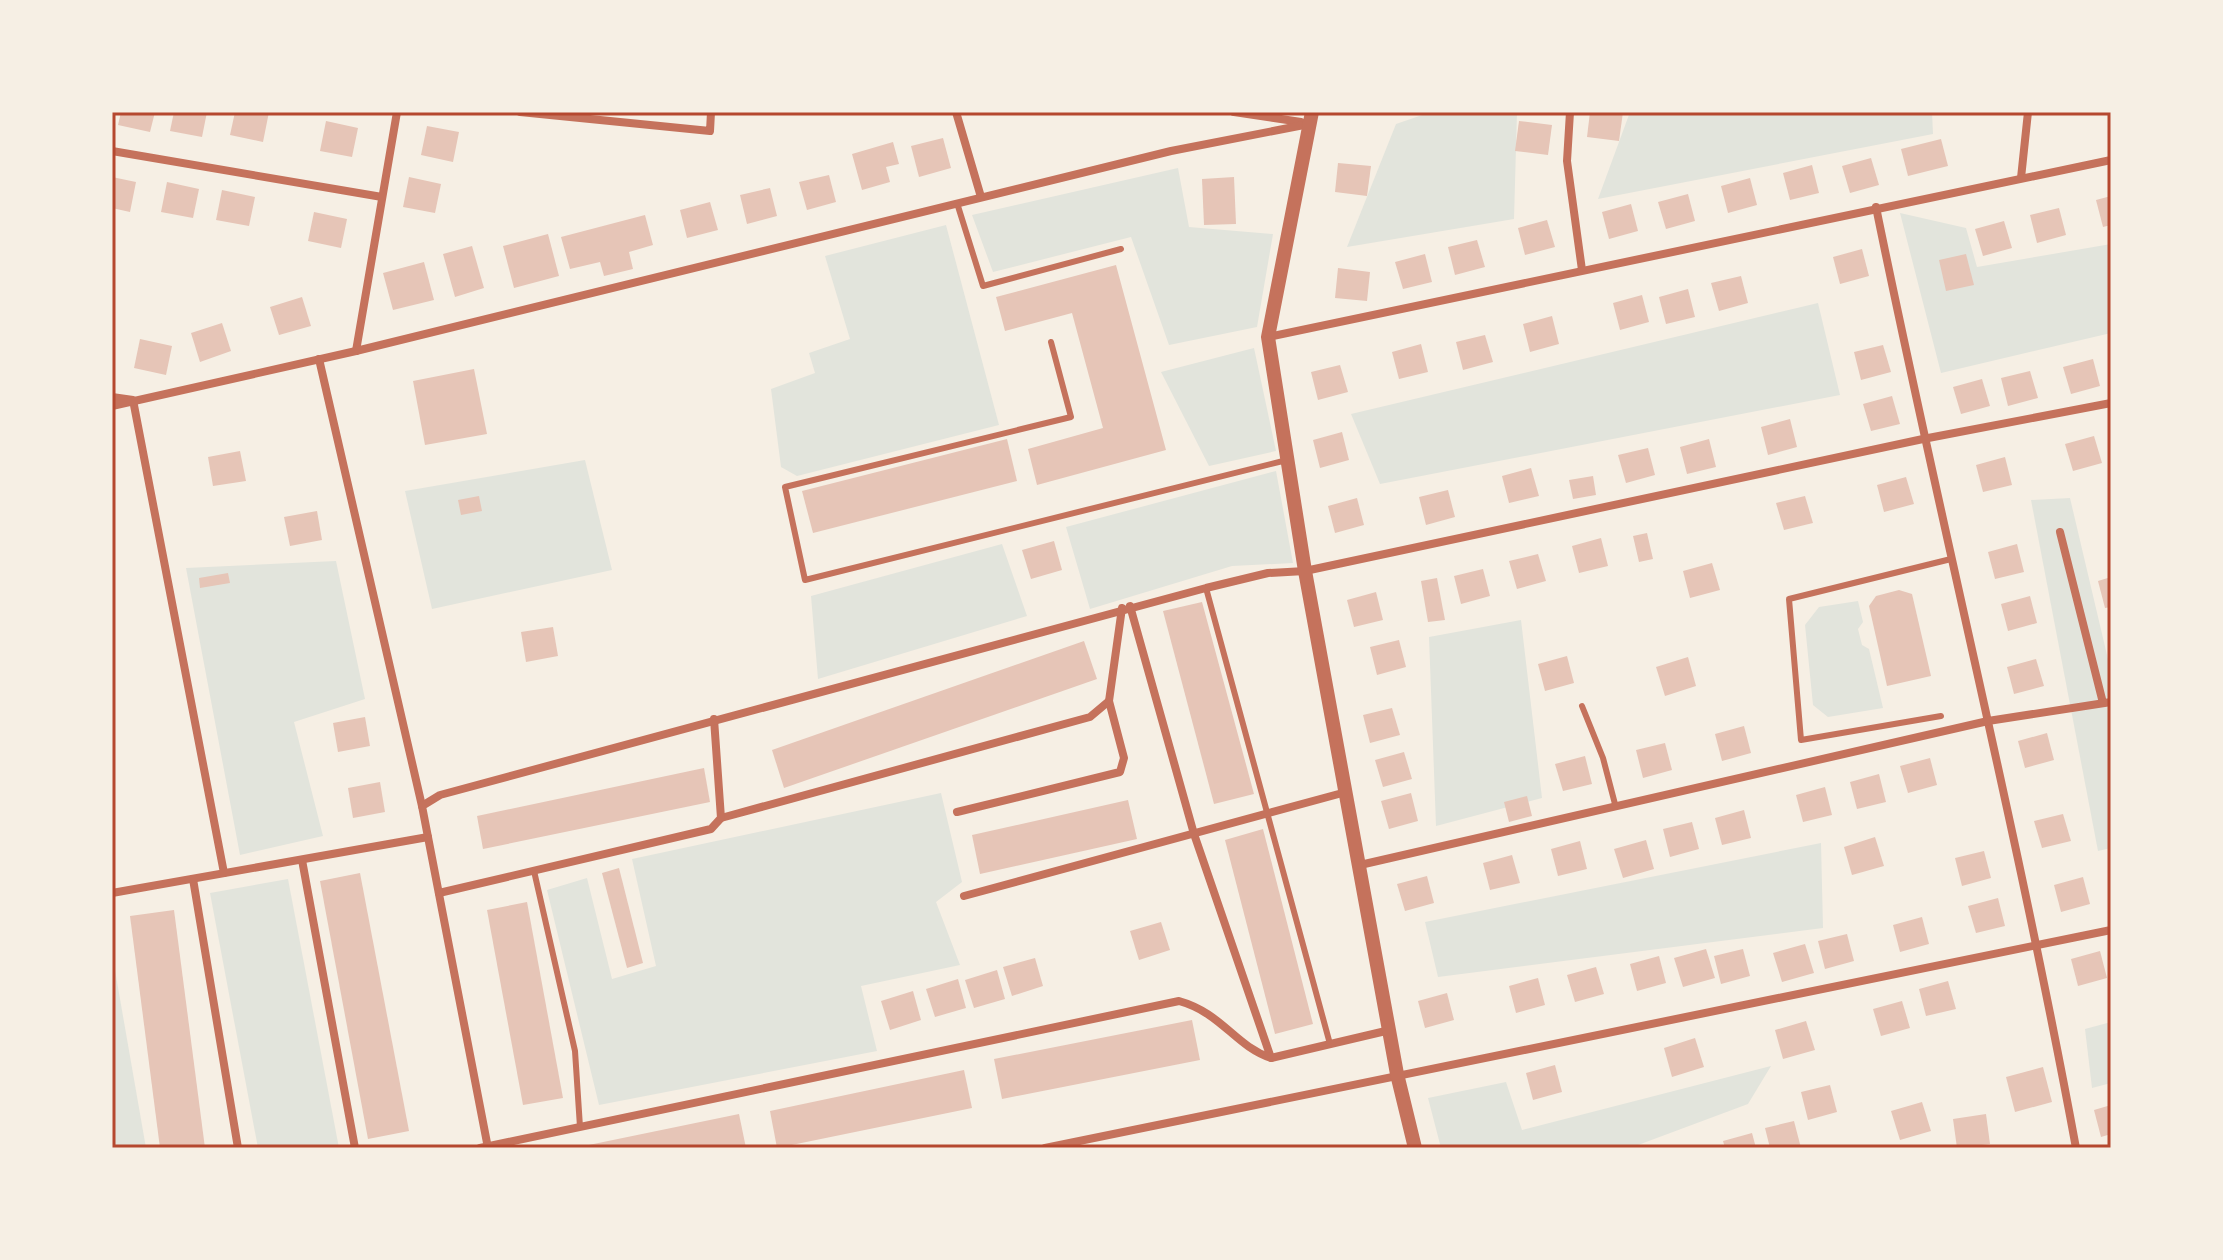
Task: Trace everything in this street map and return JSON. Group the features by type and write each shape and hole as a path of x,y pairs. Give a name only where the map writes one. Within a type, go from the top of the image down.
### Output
{"street":[{"path":"356,351 397,112"},
{"path":"520,112 710,131 711,112"},
{"path":"956,112 981,197"},
{"path":"1234,112 1310,118"},
{"path":"1570,112 1567,161 1582,270"},
{"path":"2021,178 2028,112"},
{"path":"112,406 356,351 1310,118"},
{"path":"1310,118 1268,337 1305,571 1397,1074 1415,1148"},
{"path":"112,151 382,197"},
{"path":"1268,337 2111,160"},
{"path":"1876,207 1923,439 2038,945 2076,1148"},
{"path":"319,359 422,806 485,1147 1179,1001 1199,1006 1254,1053 1271,1058 1390,1030"},
{"path":"112,397 133,400"},
{"path":"133,400 224,873"},
{"path":"422,806 440,795 714,719 1126,607 1268,573 1305,571 1923,439 2111,403"},
{"path":"1360,865 1615,804 1988,721 2107,702 2060,532"},
{"path":"957,812 1120,772 1124,758 1109,701 1126,607"},
{"path":"1126,607 1194,834 1271,1058"},
{"path":"439,893 711,829 721,818 1090,717 1109,701"},
{"path":"714,719 721,818"},
{"path":"964,896 1346,792"},
{"path":"112,893 428,837"},
{"path":"302,860 355,1148"},
{"path":"193,879 238,1148"},
{"path":"1045,1148 2111,930"}],"lane":[{"path":"957,203 983,286 1121,249"},
{"path":"1051,342 1071,417 785,487 805,580 1287,460"},
{"path":"1941,716 1801,740 1789,599 1951,559"},
{"path":"1206,588 1330,1044"},
{"path":"1582,706 1603,758 1615,804"},
{"path":"534,871 575,1051 580,1127"}],"shaded area":[{"path":"1431,112 1517,112 1514,219 1347,247 1396,124"},
{"path":"1630,112 1932,112 1933,134 1598,199"},
{"path":"1178,168 1189,227 1273,234 1257,327 1169,345 1131,237 993,272 972,215"},
{"path":"1900,213 1966,228 1977,267 2111,244 2111,333 1941,373"},
{"path":"946,225 999,425 797,476 781,467 771,389 815,373 809,353 850,339 825,256"},
{"path":"1818,303 1840,395 1380,484 1351,414"},
{"path":"1254,348 1276,451 1209,466 1161,372"},
{"path":"585,460 612,570 432,609 405,491"},
{"path":"1276,471 1293,563 1232,566 1090,609 1066,527"},
{"path":"2070,498 2111,672 2111,848 2098,851 2031,500"},
{"path":"1002,544 1027,616 818,679 811,596"},
{"path":"336,561 365,699 294,722 323,836 240,855 186,568"},
{"path":"1858,601 1863,622 1858,629 1862,645 1869,649 1883,708 1828,717 1813,705 1805,625 1819,607"},
{"path":"1521,620 1542,798 1436,826 1429,637"},
{"path":"941,793 962,882 936,902 960,965 861,986 877,1051 599,1105 547,890 587,878 612,979 656,966 632,859"},
{"path":"1821,843 1823,928 1438,977 1425,922"},
{"path":"288,879 339,1148 258,1148 210,893"},
{"path":"112,953 146,1148 114,1148 112,1142"},
{"path":"2111,1022 2111,1083 2092,1088 2085,1029"},
{"path":"1771,1066 1748,1104 1630,1148 1441,1148 1428,1098 1506,1082 1522,1130"}],"building":[{"path":"121,112 155,112 150,132 118,125"},
{"path":"174,112 207,112 202,137 170,131"},
{"path":"235,112 269,112 263,142 230,135"},
{"path":"1590,112 1623,112 1619,141 1587,137"},
{"path":"326,121 358,128 352,157 320,151"},
{"path":"1519,121 1552,125 1548,155 1515,151"},
{"path":"427,126 459,132 453,162 421,155"},
{"path":"943,138 951,168 919,177 911,146"},
{"path":"1941,139 1948,166 1908,176 1901,149"},
{"path":"893,142 899,164 886,167 890,182 862,190 852,154"},
{"path":"1871,158 1879,185 1850,193 1842,166"},
{"path":"1338,163 1371,166 1367,196 1335,192"},
{"path":"1812,165 1819,193 1790,200 1783,173"},
{"path":"829,175 836,202 807,210 799,182"},
{"path":"112,177 136,182 130,212 112,208"},
{"path":"409,177 441,184 435,213 403,207"},
{"path":"1234,177 1236,224 1204,225 1202,179"},
{"path":"1750,178 1757,205 1728,213 1721,186"},
{"path":"167,182 199,189 193,218 161,212"},
{"path":"770,188 777,216 747,224 740,195"},
{"path":"222,190 255,197 249,226 216,220"},
{"path":"1688,194 1695,221 1666,229 1658,202"},
{"path":"2111,196 2111,225 2103,227 2096,200"},
{"path":"710,202 718,230 687,238 680,210"},
{"path":"1631,204 1638,231 1609,239 1602,212"},
{"path":"2059,208 2066,235 2037,243 2030,215"},
{"path":"314,212 347,219 341,248 308,241"},
{"path":"645,215 653,245 629,252 633,269 604,276 600,262 570,269 561,237"},
{"path":"1547,220 1555,247 1525,255 1518,228"},
{"path":"2004,221 2012,248 1983,256 1975,229"},
{"path":"548,234 559,276 514,288 503,246"},
{"path":"1477,240 1485,267 1455,275 1448,247"},
{"path":"472,246 484,288 455,297 443,254"},
{"path":"1862,249 1869,276 1840,284 1833,257"},
{"path":"1425,254 1432,282 1403,289 1395,262"},
{"path":"1966,254 1974,285 1946,291 1939,260"},
{"path":"424,262 434,300 393,310 383,273"},
{"path":"1116,265 1166,450 1037,485 1028,449 1103,428 1072,313 1005,331 996,297"},
{"path":"1338,268 1370,272 1367,301 1335,298"},
{"path":"1741,276 1748,303 1719,311 1711,283"},
{"path":"1688,289 1695,317 1666,324 1659,297"},
{"path":"1642,295 1649,322 1620,330 1613,303"},
{"path":"302,297 311,326 279,335 270,307"},
{"path":"1552,316 1559,344 1530,352 1523,324"},
{"path":"222,323 231,351 200,362 191,333"},
{"path":"1485,335 1493,362 1463,370 1456,342"},
{"path":"140,339 172,346 166,375 134,368"},
{"path":"1421,344 1428,372 1399,379 1392,352"},
{"path":"1883,345 1891,372 1861,380 1854,352"},
{"path":"2093,359 2100,386 2071,394 2063,367"},
{"path":"1340,365 1348,392 1318,400 1311,372"},
{"path":"474,369 487,434 425,445 413,381"},
{"path":"2030,371 2038,398 2008,406 2001,378"},
{"path":"1982,379 1990,406 1961,414 1953,387"},
{"path":"1892,396 1900,424 1871,431 1863,404"},
{"path":"1790,419 1797,447 1768,455 1761,427"},
{"path":"1342,432 1349,460 1320,468 1313,440"},
{"path":"2094,436 2102,463 2073,471 2065,444"},
{"path":"1007,439 1017,481 813,533 802,491"},
{"path":"1709,439 1716,467 1687,474 1680,447"},
{"path":"1648,448 1655,475 1626,483 1618,455"},
{"path":"240,451 246,481 213,486 208,457"},
{"path":"2005,457 2012,485 1983,492 1976,465"},
{"path":"1531,468 1539,496 1509,503 1502,476"},
{"path":"1593,476 1596,495 1573,499 1569,480"},
{"path":"1906,477 1914,504 1884,512 1877,485"},
{"path":"1448,490 1455,517 1426,525 1419,497"},
{"path":"479,496 482,511 461,515 458,500"},
{"path":"1805,496 1813,523 1784,530 1776,503"},
{"path":"1357,498 1364,525 1335,533 1328,506"},
{"path":"317,511 322,540 290,546 284,517"},
{"path":"1647,533 1653,559 1639,562 1633,536"},
{"path":"1601,538 1608,566 1579,573 1572,546"},
{"path":"1054,541 1062,570 1031,579 1022,550"},
{"path":"2017,544 2024,572 1995,579 1988,552"},
{"path":"1538,554 1546,581 1517,589 1509,561"},
{"path":"1712,563 1720,590 1690,598 1683,571"},
{"path":"1483,569 1490,596 1461,604 1454,576"},
{"path":"228,573 230,583 200,588 199,578"},
{"path":"2111,577 2111,607 2105,608 2098,581"},
{"path":"1437,578 1445,620 1428,622 1421,581"},
{"path":"1899,590 1912,594 1931,676 1887,686 1869,606 1876,596"},
{"path":"1376,592 1383,620 1354,627 1347,600"},
{"path":"2030,596 2037,623 2008,631 2001,604"},
{"path":"1202,602 1254,794 1214,804 1163,611"},
{"path":"553,627 558,656 526,662 521,632"},
{"path":"1399,640 1406,667 1377,675 1370,647"},
{"path":"1084,641 1097,679 784,788 772,750"},
{"path":"1567,656 1574,683 1545,691 1538,664"},
{"path":"1688,657 1696,686 1665,696 1656,667"},
{"path":"2036,659 2044,686 2014,694 2007,667"},
{"path":"1392,708 1400,735 1370,743 1363,715"},
{"path":"365,717 370,746 338,752 333,723"},
{"path":"1744,726 1751,753 1722,761 1715,734"},
{"path":"2047,733 2054,760 2025,768 2018,741"},
{"path":"1665,743 1672,770 1643,778 1636,750"},
{"path":"1404,752 1412,779 1383,787 1375,760"},
{"path":"1585,756 1592,784 1563,791 1555,764"},
{"path":"1930,758 1937,785 1908,793 1900,766"},
{"path":"704,768 710,802 483,849 477,816"},
{"path":"1879,774 1886,802 1857,809 1850,782"},
{"path":"380,782 385,812 353,818 348,788"},
{"path":"1825,787 1832,815 1803,822 1796,795"},
{"path":"1411,793 1418,821 1389,829 1381,801"},
{"path":"1527,796 1532,816 1509,822 1504,802"},
{"path":"1128,800 1137,839 980,874 972,835"},
{"path":"1744,810 1751,838 1722,845 1715,818"},
{"path":"2063,814 2071,841 2042,848 2034,821"},
{"path":"1692,822 1699,849 1670,857 1663,829"},
{"path":"1263,829 1313,1024 1275,1034 1225,840"},
{"path":"1875,837 1884,866 1852,875 1844,847"},
{"path":"1646,840 1654,869 1623,878 1614,849"},
{"path":"1580,841 1587,869 1558,876 1551,849"},
{"path":"1984,851 1991,878 1962,886 1955,858"},
{"path":"1512,855 1520,883 1490,890 1483,863"},
{"path":"619,868 643,963 627,968 602,873"},
{"path":"360,873 409,1131 368,1139 320,881"},
{"path":"1427,876 1434,903 1405,911 1397,884"},
{"path":"2083,877 2090,904 2061,912 2054,885"},
{"path":"1998,898 2005,926 1976,933 1968,906"},
{"path":"527,902 563,1098 523,1105 487,910"},
{"path":"174,910 205,1148 160,1148 130,916"},
{"path":"1922,917 1929,944 1900,952 1893,925"},
{"path":"1161,922 1170,950 1139,960 1130,931"},
{"path":"1847,934 1854,961 1825,969 1818,941"},
{"path":"1805,944 1814,973 1782,982 1773,953"},
{"path":"1706,949 1715,978 1683,987 1674,958"},
{"path":"1743,949 1750,976 1721,984 1714,956"},
{"path":"2100,951 2107,978 2078,986 2071,959"},
{"path":"1659,956 1666,983 1637,991 1630,964"},
{"path":"1035,958 1043,986 1012,996 1003,967"},
{"path":"1596,967 1604,994 1575,1002 1567,975"},
{"path":"997,970 1005,999 974,1008 965,980"},
{"path":"1538,978 1545,1005 1516,1013 1509,986"},
{"path":"958,979 966,1008 935,1017 926,989"},
{"path":"1948,981 1956,1009 1926,1016 1919,989"},
{"path":"913,991 921,1020 890,1030 881,1001"},
{"path":"1447,993 1454,1020 1425,1028 1418,1001"},
{"path":"1902,1001 1910,1028 1881,1036 1873,1009"},
{"path":"1192,1020 1200,1060 1002,1099 994,1059"},
{"path":"1806,1021 1815,1050 1783,1059 1775,1030"},
{"path":"1695,1038 1704,1067 1672,1077 1664,1048"},
{"path":"1555,1065 1562,1092 1533,1100 1526,1073"},
{"path":"2043,1067 2052,1102 2015,1112 2006,1077"},
{"path":"964,1070 972,1108 777,1148 770,1111"},
{"path":"1830,1085 1837,1112 1808,1120 1801,1092"},
{"path":"1922,1102 1931,1131 1900,1140 1891,1111"},
{"path":"2111,1105 2111,1134 2101,1137 2094,1110"},
{"path":"739,1114 746,1148 579,1148 579,1147"},
{"path":"1986,1114 1990,1144 1957,1148 1953,1119"},
{"path":"1794,1121 1801,1148 1770,1148 1765,1128"},
{"path":"1752,1133 1756,1148 1725,1148 1723,1141"}]}
